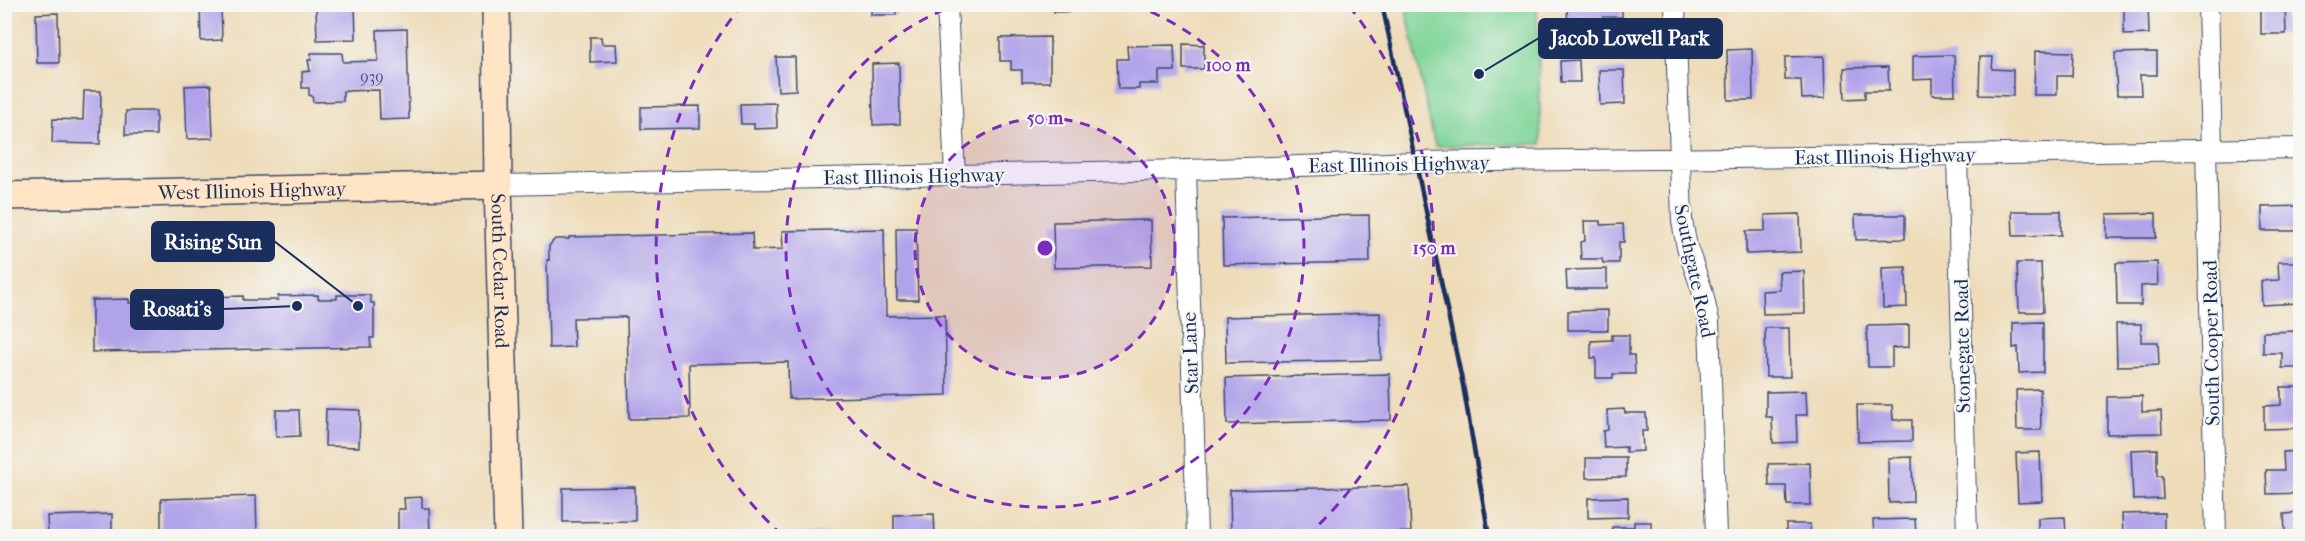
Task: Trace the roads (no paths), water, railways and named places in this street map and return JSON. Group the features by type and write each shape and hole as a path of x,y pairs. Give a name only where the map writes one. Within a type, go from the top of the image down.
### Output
{"main road":[{"name":"South Cedar Road","path":"496,4 498,185 508,537"},
{"name":"West Illinois Highway","path":"4,196 498,185"}],"street":[{"path":"947,4 955,175"},
{"name":"Southgate Road","path":"1675,4 1680,206 1684,234 1702,290 1709,321 1716,537"},
{"name":"South Cooper Road","path":"2208,4 2216,537"},
{"name":"East Illinois Highway","path":"498,185 1186,170 1417,162 2301,148"},
{"name":"Stonegate Road","path":"1957,155 1967,537"},
{"name":"Star Lane","path":"1186,170 1197,537"}],"railway":[{"path":"1382,4 1463,385 1489,536"}],"place":[{"name":"Jacob Lowell Park","path":"1479,74"},
{"name":"Rosati's","path":"297,306"},
{"name":"Rising Sun","path":"358,306"}]}
